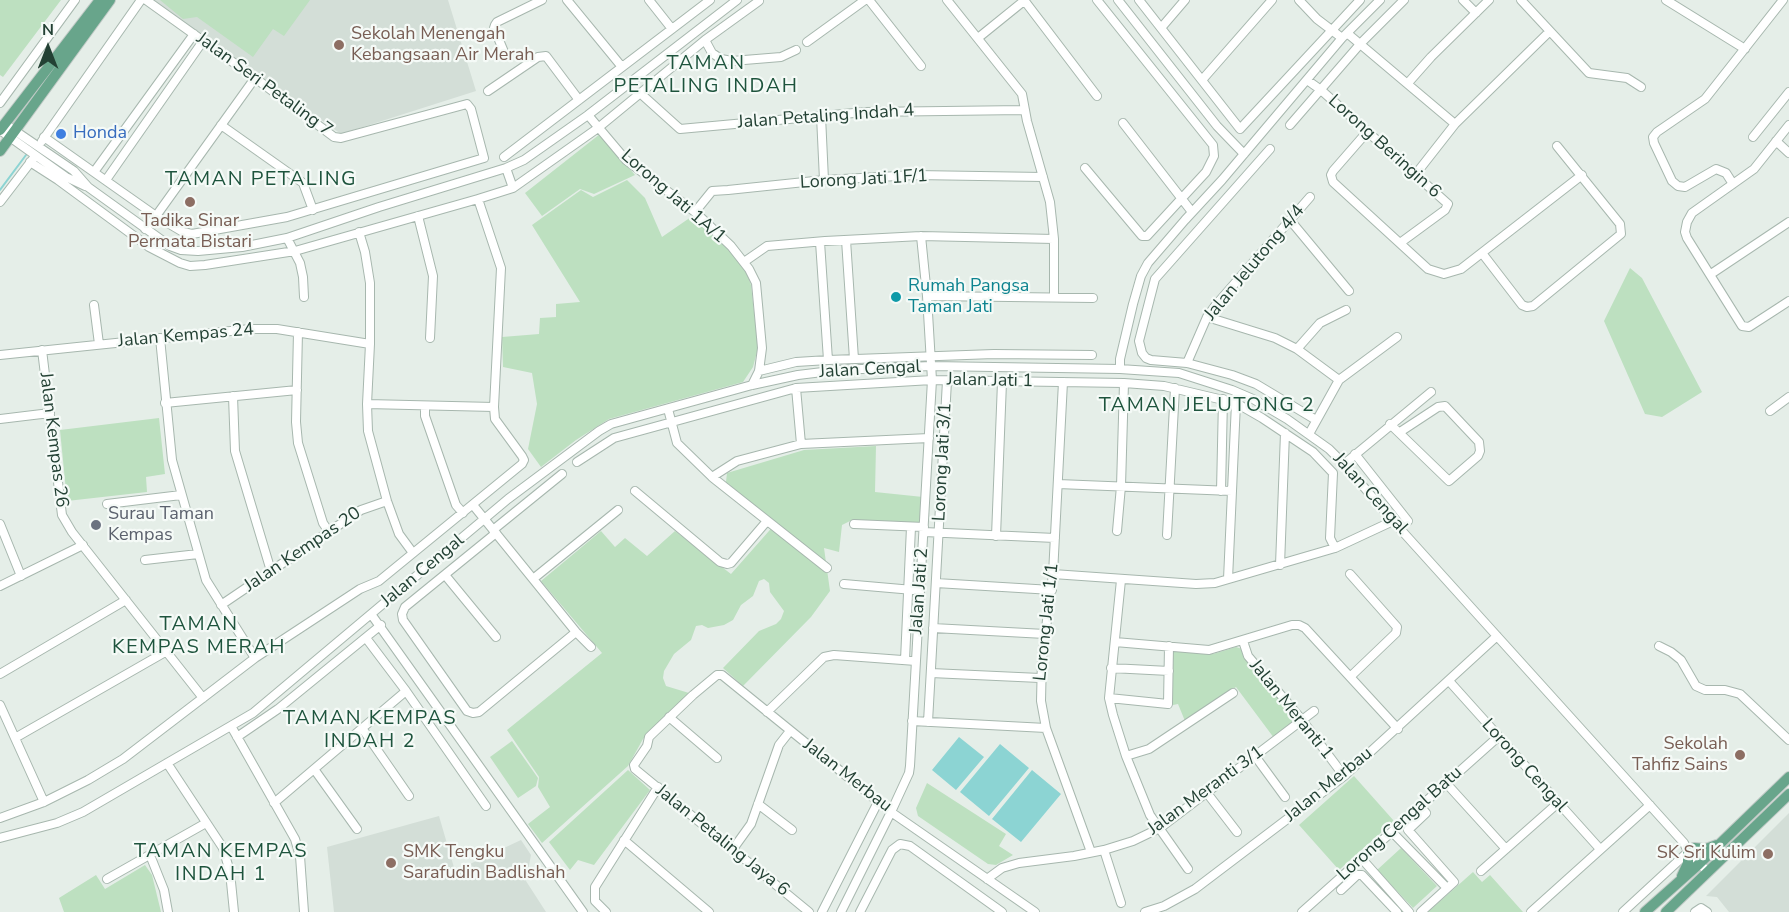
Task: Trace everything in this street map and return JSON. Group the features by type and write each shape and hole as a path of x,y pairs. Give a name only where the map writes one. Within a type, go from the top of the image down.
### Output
{"main road":[{"path":"0,151 6,130 100,0"},
{"path":"6,130 110,0"},
{"path":"1645,912 1789,777"},
{"path":"1666,912 1789,794"},
{"path":"1679,882 1688,863 1689,848 1706,849 1721,843"}],"street":[{"path":"0,103 75,0"},
{"path":"0,202 141,0"},
{"name":"Jalan Seri Petaling 7","path":"146,0 338,139 460,105 467,104 471,109 484,155 482,160 313,210"},
{"path":"504,52 494,28 497,22 542,0"},
{"path":"567,0 622,67"},
{"path":"649,0 672,29"},
{"path":"504,157 710,0"},
{"path":"807,42 867,0 921,66"},
{"path":"947,0 1022,93 1024,110 1050,202 1054,239 1054,297"},
{"path":"978,38 1024,0 1097,96"},
{"path":"1085,168 1142,236 1147,236 1206,172 1214,156 1213,145 1097,0"},
{"path":"1118,0 1217,126 1244,154"},
{"path":"1139,0 1240,129 1360,0"},
{"path":"1161,28 1185,0"},
{"path":"1202,80 1272,0"},
{"path":"1299,0 1330,30 1361,43 1455,124"},
{"path":"1120,369 1120,359 1141,276 1156,252 1222,180 1344,35 1380,0"},
{"path":"1290,125 1361,43 1404,0"},
{"path":"1463,0 1476,13"},
{"path":"1408,83 1489,0"},
{"path":"1521,0 1589,73 1627,78 1641,87"},
{"path":"1666,0 1744,49"},
{"path":"1733,184 1724,171 1716,169 1684,187 1678,186 1672,181 1653,140 1657,132 1705,99 1784,0 1789,2"},
{"path":"6,130 35,154 58,180 149,247 180,263 189,266 205,265 295,251 513,188 598,128 705,40 759,1"},
{"path":"35,154 74,171 88,187 170,246 182,250 198,251 242,247 287,238 378,207 506,168 524,160 588,116 731,2"},
{"path":"1415,175 1455,124 1549,32"},
{"path":"94,172 194,34"},
{"path":"705,40 712,53 721,59 732,61 781,57 796,50"},
{"path":"106,180 203,41"},
{"path":"488,91 538,57 546,56 579,100"},
{"path":"145,229 255,78"},
{"name":"Lorong Beringin 6","path":"1307,80 1448,204 1445,210 1400,243"},
{"path":"1753,137 1789,92"},
{"name":"Jalan Petaling Indah 4","path":"640,93 680,129 909,110 1024,110"},
{"name":"Lorong Jati 1A/1","path":"588,116 626,160 695,212 744,262 756,284 762,348 759,371 752,385"},
{"path":"820,116 825,180"},
{"path":"1123,123 1192,212"},
{"path":"45,138 156,216 183,232 192,234 287,217 313,210 303,183 221,125"},
{"path":"1789,125 1754,169 1692,213 1686,222 1686,238 1742,326 1749,327 1789,301"},
{"path":"1367,132 1333,171 1331,178 1335,185 1428,269 1444,274 1461,269 1582,175"},
{"path":"1776,141 1789,153"},
{"path":"1482,253 1522,305 1527,307 1533,306 1621,234 1620,224 1557,146"},
{"path":"1270,149 1155,279 1139,340 1146,358 1187,363 1232,375 1256,384 1316,420"},
{"path":"506,168 513,188"},
{"name":"Lorong Jati 1F/1","path":"695,212 712,191 825,180 916,175 1043,177"},
{"path":"1222,180 1234,190"},
{"name":"Jalan Jelutong 4/4","path":"1187,363 1207,318 1311,197"},
{"path":"0,818 44,802 123,759 255,658 360,589 379,581 522,464 524,460 495,419 501,268 478,199"},
{"path":"418,216 433,276 430,338"},
{"path":"1290,220 1349,291"},
{"path":"1711,274 1789,222"},
{"path":"359,232 370,283 368,431 387,501 399,534 413,553"},
{"path":"744,262 767,246 846,240 921,236 1054,239"},
{"path":"921,236 931,366"},
{"path":"287,238 295,251 303,276 304,297"},
{"path":"846,240 854,359"},
{"path":"820,242 828,360"},
{"path":"927,296 1093,298"},
{"path":"94,304 99,344"},
{"path":"1297,350 1320,323 1346,310"},
{"path":"1207,318 1266,335 1297,350 1339,380"},
{"name":"Jalan Kempas 24","path":"0,355 250,329 277,329 370,344"},
{"path":"298,332 298,443 323,523 329,532"},
{"path":"1309,434 1339,380 1398,337"},
{"path":"160,338 172,460 198,554 206,580 255,658"},
{"name":"Jalan Kempas 26","path":"42,350 62,515 72,532 203,698"},
{"path":"759,371 796,362 828,360 930,356 1092,355"},
{"name":"Jalan Cengal","path":"0,838 57,823 83,812 231,726 276,696 485,519 611,424 752,385 829,371 931,366 1120,369 1179,373 1232,390 1272,410 1309,434 1344,464 1710,870"},
{"name":"Jalan Jati 2","path":"842,912 909,773 921,590 931,366"},
{"name":"Jalan Jati 1","path":"577,462 614,438 796,388 932,380 1124,383 1175,388 1230,401 1313,452 1333,473 1330,538 1335,548"},
{"name":"Lorong Jati 3/1","path":"928,722 947,381"},
{"path":"996,536 1002,382"},
{"name":"Lorong Jati 1/1","path":"1063,382 1052,590 1040,678 1041,701 1046,728 1091,852"},
{"path":"1117,531 1121,486 1124,383"},
{"path":"796,388 801,444"},
{"path":"1167,535 1175,388"},
{"path":"165,403 297,390"},
{"path":"1221,491 1232,390"},
{"path":"1344,464 1431,392"},
{"path":"233,396 238,463 271,571"},
{"path":"1770,411 1789,397"},
{"path":"1228,579 1232,491 1230,401"},
{"path":"367,404 494,407"},
{"path":"425,406 425,416 456,505 463,513"},
{"path":"1390,424 1449,481 1478,456 1479,442 1445,406 1438,407 1400,432"},
{"path":"668,409 677,443 712,477 827,568"},
{"path":"0,419 50,413"},
{"path":"1280,565 1285,433"},
{"path":"712,477 737,462 801,444 929,438"},
{"path":"1355,454 1408,521"},
{"path":"562,474 405,607 402,614 403,620 467,711 473,714 479,712 576,632"},
{"path":"1058,484 1232,491"},
{"path":"635,491 720,561 727,564 731,563 767,521"},
{"path":"107,504 181,495"},
{"name":"Jalan Kempas 20","path":"221,604 361,510 387,501"},
{"path":"473,505 576,632 591,647"},
{"path":"532,579 618,510"},
{"path":"1053,574 1121,580 1215,583 1335,548 1393,521"},
{"path":"0,524 21,576"},
{"path":"854,524 911,527 939,532 996,536 1055,538"},
{"path":"905,660 911,527"},
{"path":"0,586 83,545"},
{"path":"145,560 198,554"},
{"path":"1350,574 1397,627 1396,633 1350,677"},
{"path":"444,575 496,637"},
{"path":"1121,580 1109,698 1126,756 1150,815 1188,869"},
{"path":"936,583 1052,590"},
{"path":"844,584 921,590"},
{"path":"0,674 126,600"},
{"path":"371,614 583,912"},
{"path":"237,737 278,709 381,625"},
{"name":"Jalan Meranti 1","path":"1114,642 1209,650 1292,625 1299,625 1305,628 1398,729"},
{"path":"933,628 1046,634"},
{"name":"Jalan Merbau","path":"1145,912 1165,909 1195,889 1344,776 1497,636"},
{"path":"366,638 486,806"},
{"name":"Jalan Meranti 1","path":"1243,641 1248,656 1302,720 1344,776"},
{"path":"1109,698 1168,704 1169,646"},
{"path":"1659,646 1681,660 1696,686 1705,690 1725,690 1740,694 1789,740"},
{"path":"15,738 167,651"},
{"path":"767,712 824,657 834,655 916,661"},
{"path":"1111,668 1169,671"},
{"path":"930,673 1040,678"},
{"name":"Jalan Merbau","path":"669,717 714,677 722,675 891,812 1035,912"},
{"name":"Lorong Cengal","path":"1449,681 1600,849"},
{"path":"274,803 406,691"},
{"path":"1126,756 1165,740 1233,693"},
{"path":"0,705 44,802"},
{"name":"Jalan Meranti 3/1","path":"987,879 1002,868 1019,863 1104,850 1133,841 1160,828 1314,711"},
{"path":"669,717 717,758"},
{"name":"Jalan Petaling Jaya 6","path":"669,717 649,737 647,746 634,765 636,769 809,912"},
{"path":"912,722 1046,728"},
{"path":"231,726 288,825 297,847 304,912"},
{"path":"362,728 409,796"},
{"path":"733,849 751,824 778,746 790,731"},
{"name":"Lorong Cengal Batu","path":"1308,910 1498,737"},
{"path":"1255,756 1285,797"},
{"path":"167,763 223,848 230,872 234,912"},
{"path":"314,769 357,829"},
{"path":"1446,783 1506,849"},
{"path":"606,912 598,905 594,896 595,887 658,787"},
{"path":"1207,793 1237,832"},
{"path":"822,912 878,802"},
{"path":"1481,871 1558,802"},
{"path":"758,804 792,830"},
{"path":"1531,912 1650,805"},
{"path":"1420,806 1426,813 1408,830 1454,882 1421,912"},
{"path":"108,879 206,823"},
{"path":"1392,832 1447,888"},
{"path":"624,840 709,912"},
{"path":"860,912 892,850 900,844 910,846 1002,912"},
{"path":"1623,912 1689,848"},
{"path":"1104,850 1121,903"},
{"path":"150,855 164,890 168,912"},
{"path":"1362,860 1409,912"},
{"path":"965,886 976,872"},
{"path":"1341,890 1357,875 1362,875 1397,912"}],"shaded area":[{"name":"Sekolah Menengah Kebangsaan Air Merah","path":"152,0 448,0 476,91 341,134"},
{"name":"SK Sri Kulim","path":"1789,813 1789,912 1729,912 1717,897 1706,896"},
{"name":"SMK Tengku Sarafudin Badlishah","path":"439,816 455,871 521,840 531,855 526,881 546,912 334,912 327,847"}],"green space":[{"path":"0,0 61,0 3,77 0,75"},
{"path":"160,0 310,0 284,36 273,29 253,57 197,17 183,19"},
{"path":"600,134 635,175 594,194 580,189 542,216 525,193"},
{"path":"627,180 645,198 662,237 691,217 738,258 751,285 758,348 753,367 743,382 609,419 576,440 541,467 528,449 537,404 532,373 503,367 502,337 539,334 540,318 556,317 556,304 580,302 532,225 581,190 593,197"},
{"path":"1630,268 1642,278 1702,392 1662,417 1645,414 1604,321"},
{"path":"159,418 165,474 146,477 147,492 67,501 60,430"},
{"path":"876,446 875,492 923,497 921,525 852,520 842,525 839,552 824,548 830,591 811,617 743,686 723,668 759,631 776,624 781,619 784,611 770,592 769,583 764,579 759,581 753,596 741,605 733,620 724,625 708,628 702,625 696,626 691,640 674,654 664,671 663,678 666,686 689,693 643,739 628,766 542,843 528,824 550,807 538,787 539,777 507,730 602,653 541,581 601,531 615,547 625,538 647,556 675,531 731,574 776,523 726,482 727,473 804,450"},
{"path":"1236,647 1242,649 1298,720 1274,738 1236,687 1185,721 1178,704 1173,705 1173,651 1213,654"},
{"path":"512,741 538,778 536,786 518,798 490,757"},
{"path":"628,770 650,790 594,865 578,860 570,870 549,842"},
{"path":"1354,776 1394,821 1339,870 1299,825"},
{"path":"927,783 1006,834 999,846 1013,855 996,865 988,864 918,816 916,808"},
{"path":"1401,848 1437,886 1413,908 1377,870"},
{"path":"145,865 152,875 161,912 64,912 59,898 96,875 105,889"},
{"path":"1473,872 1482,882 1490,875 1523,912 1428,912"}],"water":[{"path":"959,737 984,757 956,790 932,770"},
{"path":"1000,744 1029,768 989,816 960,792"},
{"path":"1032,770 1061,794 1021,842 992,819"}],"waterway":[{"path":"0,190 26,155"}],"place":[{"name":"Sekolah Menengah Kebangsaan Air Merah","path":"339,45"},
{"name":"Honda","path":"61,134"},
{"name":"Tadika Sinar Permata Bistari","path":"190,202"},
{"name":"Rumah Pangsa Taman Jati","path":"896,297"},
{"name":"Surau Taman Kempas","path":"96,525"},
{"name":"Sekolah Tahfiz Sains","path":"1740,755"},
{"name":"SK Sri Kulim","path":"1768,854"},
{"name":"SMK Tengku Sarafudin Badlishah","path":"391,863"}],"district":[{"name":"TAMAN PETALING INDAH","path":"706,76"},
{"name":"TAMAN PETALING","path":"261,180"},
{"name":"TAMAN JELUTONG 2","path":"1207,406"},
{"name":"TAMAN KEMPAS MERAH","path":"199,636"},
{"name":"TAMAN KEMPAS INDAH 2","path":"370,730"},
{"name":"TAMAN KEMPAS INDAH 1","path":"221,864"}]}
